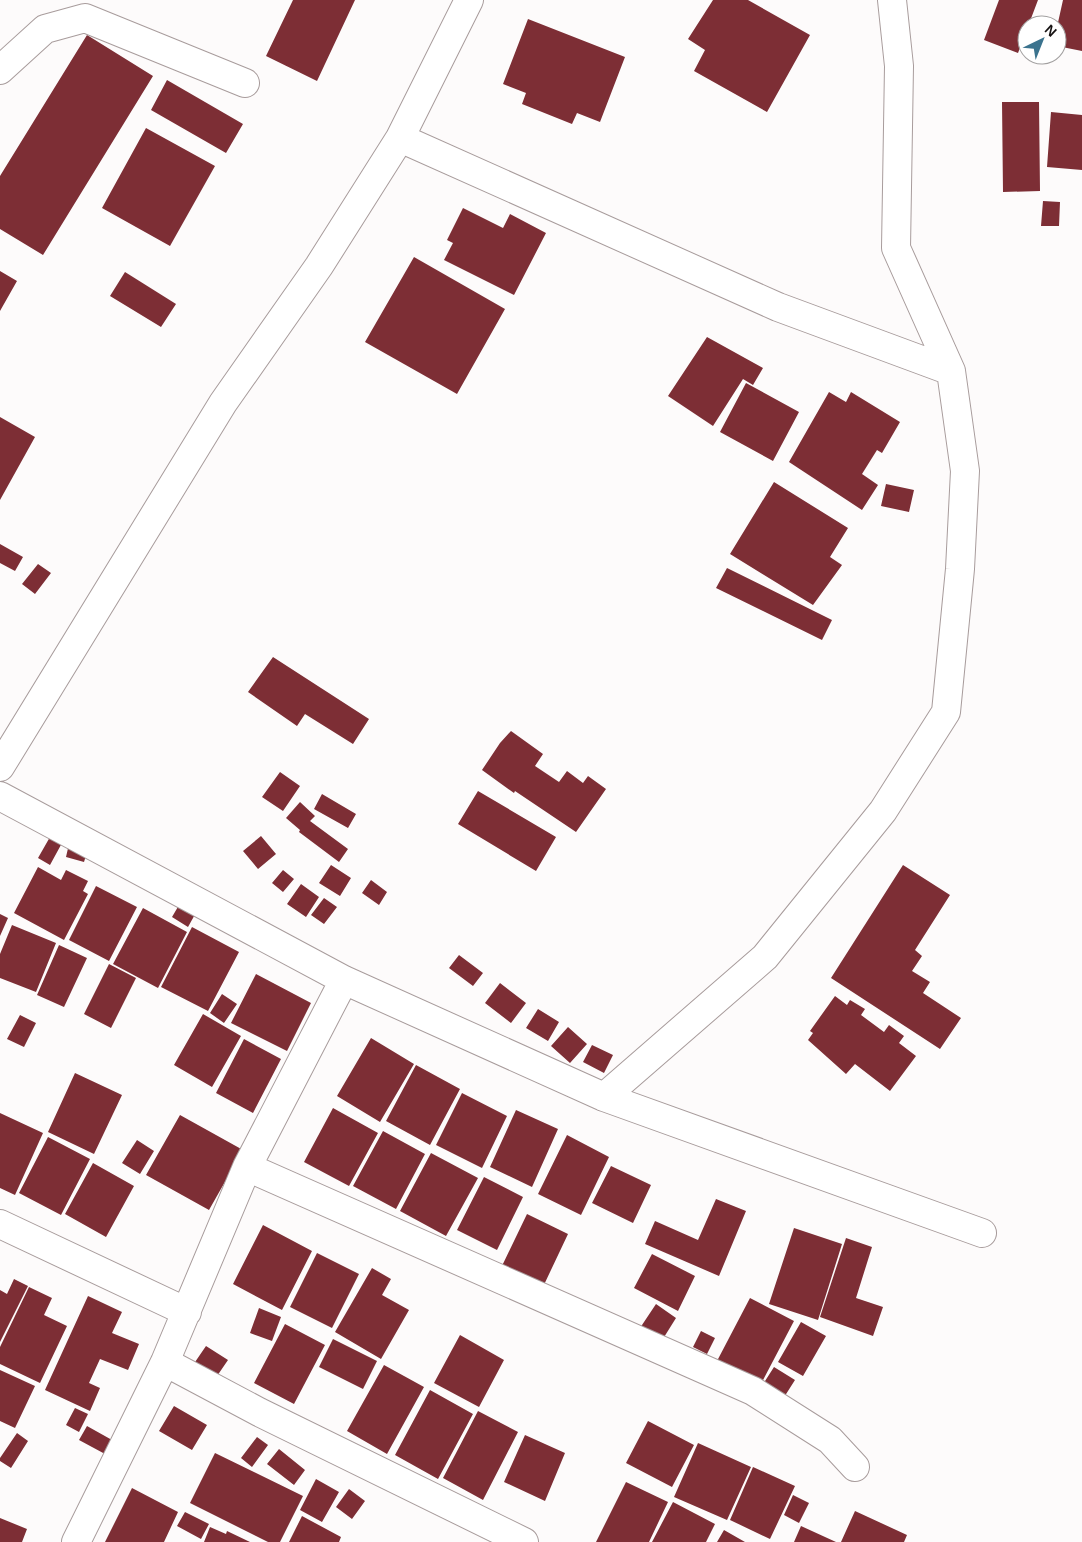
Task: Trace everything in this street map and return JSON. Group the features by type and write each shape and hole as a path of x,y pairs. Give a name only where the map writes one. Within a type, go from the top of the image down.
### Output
{"street":[{"path":"0,767 224,403 319,266 400,138 469,0"},
{"path":"604,1097 765,957 883,812 946,712 960,569 965,471 951,371 896,248 899,66 892,0"},
{"path":"0,70 45,29 85,18 245,83"},
{"path":"400,138 778,307 951,371"},
{"path":"0,796 344,980 604,1097 982,1233"},
{"path":"76,1542 188,1312 248,1167 344,980"},
{"path":"248,1167 753,1391 830,1440 855,1467"},
{"path":"0,1224 188,1312"},
{"path":"165,1362 259,1412 524,1542"}],"building":[{"path":"293,0 355,0 317,81 266,56"},
{"path":"713,0 748,0 810,35 767,112 694,71 705,50 688,39"},
{"path":"999,0 1038,0 1032,15 1017,15 1017,53 984,40"},
{"path":"1063,0 1082,0 1082,51 1067,48 1067,15 1060,15"},
{"path":"528,19 625,57 600,122 577,113 572,124 522,104 526,93 503,84"},
{"path":"87,35 153,76 43,255 0,229 0,176"},
{"path":"167,80 243,124 226,153 151,110"},
{"path":"1002,102 1039,102 1040,191 1003,192"},
{"path":"1051,112 1082,115 1082,170 1047,167"},
{"path":"146,128 215,166 170,246 102,208"},
{"path":"1043,201 1060,202 1059,226 1041,226"},
{"path":"463,208 503,228 510,214 546,233 514,295 444,260 453,243 447,240"},
{"path":"414,257 505,309 457,394 365,342"},
{"path":"0,271 17,281 0,311"},
{"path":"125,272 176,304 161,327 110,296"},
{"path":"707,337 763,368 753,385 743,379 713,426 668,396"},
{"path":"746,383 799,412 773,461 720,432"},
{"path":"829,392 846,402 851,392 900,422 882,453 877,450 862,474 878,485 862,510 789,462"},
{"path":"0,417 35,437 0,500"},
{"path":"774,482 848,528 830,557 842,565 813,605 730,554"},
{"path":"886,484 914,490 909,512 881,506"},
{"path":"0,544 23,557 15,571 0,563"},
{"path":"38,564 51,573 35,594 22,584"},
{"path":"727,568 832,620 822,640 716,588"},
{"path":"273,657 369,719 353,744 305,714 297,726 248,692"},
{"path":"511,731 543,754 535,766 559,782 567,771 583,783 588,776 606,789 576,832 515,791 514,793 482,770 500,743"},
{"path":"280,772 300,786 283,811 262,797"},
{"path":"478,791 556,837 536,871 458,824"},
{"path":"322,794 356,814 348,828 314,809"},
{"path":"300,802 315,816 310,821 348,849 339,862 299,832 300,830 286,818"},
{"path":"261,836 276,854 258,869 243,851"},
{"path":"50,837 62,843 50,865 38,858"},
{"path":"69,844 88,849 84,862 66,857"},
{"path":"331,865 351,878 340,896 319,883"},
{"path":"903,865 950,895 915,950 922,956 912,971 930,982 923,993 961,1018 940,1049 831,978"},
{"path":"38,867 61,880 66,870 88,881 83,891 88,894 64,940 14,913"},
{"path":"283,870 294,879 283,892 272,883"},
{"path":"371,880 387,892 379,905 362,893"},
{"path":"301,884 319,897 306,917 287,904"},
{"path":"96,886 137,907 109,961 69,940"},
{"path":"324,898 337,907 324,924 311,915"},
{"path":"182,900 198,909 188,927 172,917"},
{"path":"143,908 187,932 158,988 113,964"},
{"path":"0,914 8,918 0,936"},
{"path":"12,925 56,943 36,992 0,978 0,954"},
{"path":"192,927 239,952 208,1011 161,987"},
{"path":"59,945 87,958 64,1007 37,995"},
{"path":"459,955 483,973 473,986 449,968"},
{"path":"109,964 136,978 111,1028 84,1014"},
{"path":"256,974 311,1003 287,1051 231,1023"},
{"path":"500,983 526,1003 511,1023 485,1003"},
{"path":"222,994 237,1004 224,1023 210,1013"},
{"path":"835,996 847,1005 850,1000 865,1009 861,1015 884,1032 889,1025 904,1036 899,1043 916,1056 890,1091 855,1064 846,1074 808,1040 813,1033 810,1031"},
{"path":"538,1009 559,1022 548,1041 526,1028"},
{"path":"203,1014 241,1036 212,1087 174,1065"},
{"path":"20,1015 36,1023 24,1047 7,1039"},
{"path":"568,1027 587,1044 570,1063 551,1046"},
{"path":"371,1038 414,1064 380,1122 337,1096"},
{"path":"244,1039 281,1059 253,1113 216,1093"},
{"path":"592,1045 613,1055 604,1073 583,1062"},
{"path":"416,1065 460,1089 430,1145 386,1121"},
{"path":"75,1073 122,1095 94,1154 48,1132"},
{"path":"462,1093 507,1116 482,1168 436,1145"},
{"path":"333,1108 378,1133 349,1186 304,1162"},
{"path":"516,1110 558,1129 532,1187 490,1167"},
{"path":"0,1113 43,1133 15,1195 0,1188"},
{"path":"180,1115 243,1150 209,1210 146,1175"},
{"path":"383,1131 425,1154 396,1209 353,1186"},
{"path":"567,1135 609,1157 581,1215 538,1194"},
{"path":"48,1137 90,1159 61,1215 19,1193"},
{"path":"137,1140 154,1151 140,1174 122,1163"},
{"path":"431,1153 478,1178 446,1236 400,1211"},
{"path":"93,1163 134,1186 106,1237 65,1214"},
{"path":"611,1166 651,1185 633,1223 592,1203"},
{"path":"484,1177 523,1197 497,1250 457,1230"},
{"path":"716,1199 746,1211 719,1276 645,1244 655,1221 698,1240"},
{"path":"527,1214 568,1234 542,1289 501,1268"},
{"path":"263,1225 312,1251 282,1310 233,1284"},
{"path":"794,1228 842,1244 818,1320 769,1304"},
{"path":"846,1238 872,1247 856,1298 883,1307 873,1336 820,1317"},
{"path":"317,1253 359,1274 332,1328 290,1307"},
{"path":"652,1254 695,1276 678,1311 634,1288"},
{"path":"372,1268 391,1279 382,1295 409,1310 381,1359 335,1332"},
{"path":"14,1279 28,1286 0,1342 0,1290 7,1294"},
{"path":"29,1287 52,1298 44,1315 67,1326 40,1383 0,1364 0,1347"},
{"path":"88,1296 122,1312 112,1333 139,1344 128,1370 100,1359 89,1383 100,1388 90,1411 45,1390"},
{"path":"750,1298 794,1321 761,1384 717,1361"},
{"path":"656,1304 676,1318 661,1342 640,1328"},
{"path":"259,1308 281,1317 272,1341 250,1333"},
{"path":"801,1322 826,1336 803,1376 778,1362"},
{"path":"285,1324 325,1345 294,1404 254,1383"},
{"path":"701,1331 715,1338 707,1354 693,1347"},
{"path":"460,1335 504,1360 479,1407 434,1383"},
{"path":"333,1339 377,1361 363,1389 319,1367"},
{"path":"206,1346 228,1360 215,1379 193,1365"},
{"path":"384,1365 424,1387 387,1454 347,1431"},
{"path":"774,1367 795,1380 781,1402 760,1389"},
{"path":"0,1370 35,1386 15,1428 0,1421"},
{"path":"430,1390 473,1414 438,1479 395,1455"},
{"path":"174,1406 207,1425 192,1450 159,1431"},
{"path":"75,1408 88,1414 79,1432 66,1425"},
{"path":"478,1411 518,1432 483,1500 443,1478"},
{"path":"648,1421 694,1445 672,1487 626,1463"},
{"path":"87,1426 112,1440 105,1454 79,1440"},
{"path":"17,1433 28,1441 11,1468 0,1461 0,1458"},
{"path":"525,1435 565,1453 545,1501 504,1482"},
{"path":"257,1437 268,1445 252,1467 241,1458"},
{"path":"698,1443 751,1467 727,1520 674,1497"},
{"path":"279,1449 305,1470 294,1485 267,1464"},
{"path":"215,1453 303,1496 280,1542 268,1542 190,1503"},
{"path":"753,1467 795,1486 770,1539 730,1520"},
{"path":"316,1479 339,1492 322,1522 300,1510"},
{"path":"626,1482 668,1502 649,1542 596,1542"},
{"path":"132,1488 178,1512 164,1542 105,1542"},
{"path":"349,1489 365,1501 352,1519 336,1507"},
{"path":"793,1495 809,1503 799,1523 784,1515"},
{"path":"673,1502 715,1524 706,1542 652,1542"},
{"path":"855,1511 907,1535 904,1542 841,1542"},
{"path":"185,1512 209,1524 201,1539 177,1526"},
{"path":"302,1516 341,1537 339,1542 289,1542"},
{"path":"0,1518 27,1529 22,1542 0,1542"},
{"path":"801,1526 836,1542 794,1542"},
{"path":"210,1527 226,1534 227,1531 250,1542 204,1542"},
{"path":"724,1530 745,1542 717,1542"}]}
